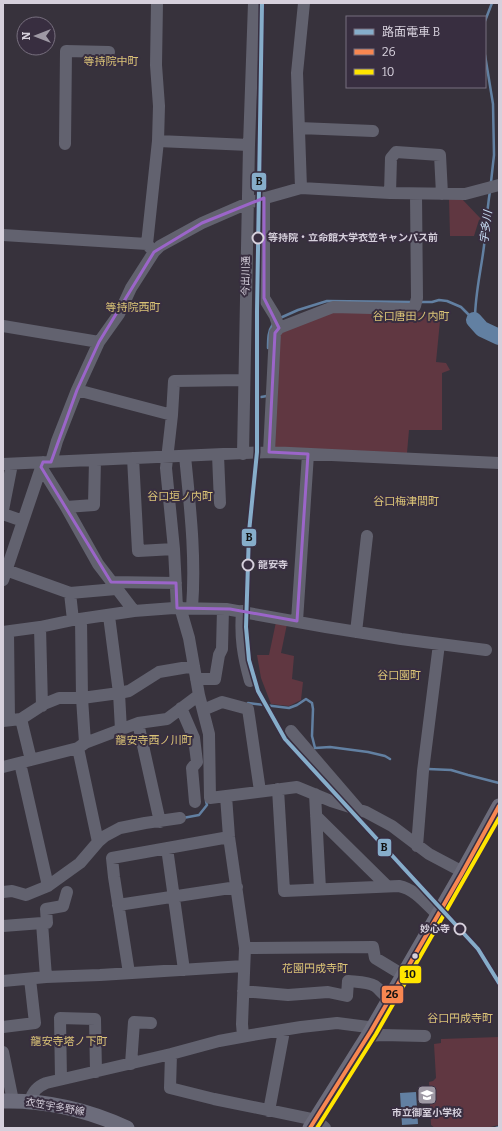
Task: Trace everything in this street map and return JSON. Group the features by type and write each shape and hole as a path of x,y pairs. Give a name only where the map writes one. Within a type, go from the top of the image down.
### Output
{"main road":[{"path":"317,1125 463,872 499,806"},
{"name":"衣笠宇多野線","path":"8,1101 30,1101 81,1110 106,1118 128,1128"}],"street":[{"path":"157,3 156,66 159,106 151,248 130,288 119,314 99,342 77,390 57,441 45,464 23,521 5,575 70,593 114,585 176,583"},
{"name":"今出川通","path":"243,454 249,146 254,3"},
{"path":"301,188 297,73 304,3"},
{"path":"65,144 66,51 109,52"},
{"path":"299,128 373,131"},
{"path":"158,141 249,146"},
{"path":"390,193 392,158 396,152 440,155 442,194"},
{"path":"3,235 151,248 160,246 202,223 248,202 301,188 416,194 464,194 494,186"},
{"path":"277,322 333,307 410,309 416,302 416,194"},
{"path":"264,198 264,298 277,322 275,333 269,452"},
{"path":"3,326 99,342"},
{"path":"244,380 174,382 166,468 176,583 183,608 199,695 209,734 210,798 297,786 331,802 358,809 392,826 417,846 463,872"},
{"path":"77,390 172,415"},
{"path":"23,521 3,512 7,464 45,464 133,458 269,452 499,463"},
{"path":"297,621 308,454"},
{"path":"218,455 220,503"},
{"path":"183,608 194,543 185,456"},
{"path":"133,458 138,551 174,549"},
{"path":"66,507 94,505 96,460"},
{"path":"45,464 66,507 98,564 134,611"},
{"path":"356,632 367,536"},
{"path":"70,593 77,619 82,698 81,746 98,842"},
{"path":"48,886 26,761 11,720 5,632 40,627 77,619 109,616 134,611 183,608 223,609 242,611 356,632 486,650"},
{"path":"196,679 215,679 219,654 222,649 223,609"},
{"path":"242,611 241,631 243,655 250,681"},
{"path":"109,616 119,693 121,730"},
{"path":"40,627 42,706"},
{"path":"417,846 439,644"},
{"path":"11,720 59,698 82,698 129,691 159,672 194,666"},
{"path":"3,767 81,746 138,723 167,719 199,695"},
{"path":"203,710 222,702 248,709 260,791"},
{"path":"181,708 194,738 197,762 192,768 195,802"},
{"path":"138,723 160,822"},
{"path":"291,731 358,809"},
{"path":"278,789 284,891 387,886 407,887 438,915"},
{"path":"315,794 320,889"},
{"path":"226,796 229,837 245,948 242,1024 243,1036"},
{"path":"316,816 387,886"},
{"path":"3,892 12,890 26,895 48,886 80,863 105,836 120,828 180,818"},
{"path":"129,973 112,858 229,837"},
{"path":"167,848 184,970"},
{"path":"118,906 237,887"},
{"path":"3,926 47,923 46,909 63,906 68,892"},
{"path":"42,923 46,977"},
{"path":"245,948 373,947 375,958 403,975"},
{"path":"3,981 46,977 244,966"},
{"path":"3,1027 35,1022 30,979"},
{"path":"243,991 288,995 328,992 347,996 348,981 373,985 380,990 382,995 390,999"},
{"path":"61,1079 60,1018 95,1019 96,1072"},
{"path":"131,1064 134,1022 151,1023"},
{"path":"30,1101 32,1092 37,1087 46,1083 131,1064 243,1036 284,1031 301,1027 337,1024 368,1027 370,1033 382,1035 425,1036"},
{"path":"269,1111 284,1031"},
{"path":"3,1052 8,1101"},
{"path":"171,1054 170,1088 269,1111 317,1125"}],"highlighted area":[{"path":"264,198 264,298 279,328 275,333 269,452 308,454 297,621 230,609 177,608 176,583 111,582 41,467 43,462 51,462 77,390 99,342 154,252 202,223"}],"shaded area":[{"path":"449,198 462,199 481,219 479,220 474,236 450,236"},
{"path":"336,310 436,313 437,318 440,321 436,362 446,363 450,370 442,373 442,430 409,430 407,453 275,448 277,334"},
{"path":"276,622 287,624 281,653 294,656 292,679 303,682 301,700 289,706 271,704 261,678 257,655 269,655"},
{"path":"499,1037 499,1125 486,1128 435,1128 431,1125 429,1082 436,1078 434,1044 441,1043 441,1039"}],"water":[{"path":"416,1092 418,1124 402,1125 400,1093"}],"waterway":[{"name":"宇多川","path":"486,18 492,3"},
{"name":"宇多川","path":"486,61 493,104 494,155 491,182"},
{"name":"宇多川","path":"475,319 490,191"},
{"path":"419,302 432,302 439,300 447,301 461,307 474,320"},
{"path":"280,318 298,310 327,301 412,302"},
{"name":"宇多川","path":"474,320 482,329 499,337"},
{"path":"268,348 269,332 273,324"},
{"path":"261,397 267,395"},
{"path":"248,703 289,708 306,699 312,703 312,736 315,748 330,747 368,752 385,756 390,759"},
{"path":"428,769 451,770 499,783"},
{"path":"183,818 199,815 207,805 206,801"}],"tram line":[{"name":"B","path":"262,3 257,311 257,452 249,532 246,627 249,660 258,691 285,739 478,949 499,983"}],"transit line":[{"name":"26","path":"310,1128 371,1031 499,806"},
{"name":"10","path":"317,1128 376,1034 499,818"}],"place":[{"name":"等持院・立命館大学衣笠キャンパス前","path":"258,238"},
{"name":"龍安寺","path":"248,565"},
{"name":"妙心寺","path":"460,929"},
{"name":"市立御室小学校","path":"427,1095"}],"district":[{"name":"等持院中町","path":"111,61"},
{"name":"等持院西町","path":"133,307"},
{"name":"谷口唐田ノ内町","path":"411,316"},
{"name":"谷口垣ノ内町","path":"180,496"},
{"name":"谷口梅津間町","path":"406,501"},
{"name":"谷口園町","path":"399,675"},
{"name":"龍安寺西ノ川町","path":"154,740"},
{"name":"花園円成寺町","path":"315,968"},
{"name":"谷口円成寺町","path":"460,1018"},
{"name":"龍安寺塔ノ下町","path":"69,1041"}]}
